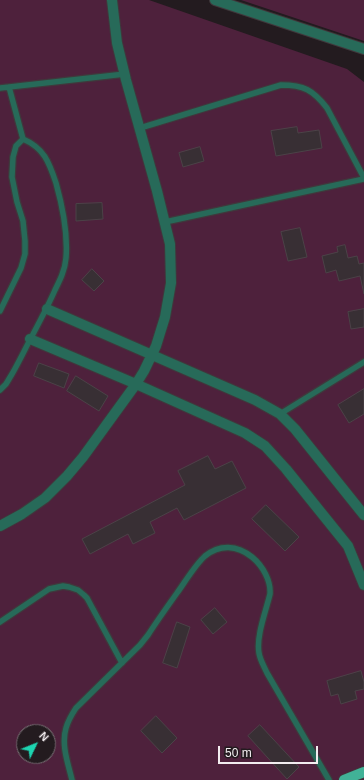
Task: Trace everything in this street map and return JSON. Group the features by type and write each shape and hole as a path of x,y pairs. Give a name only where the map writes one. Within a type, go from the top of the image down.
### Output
{"main road":[{"path":"344,780 364,772"}],"street":[{"path":"0,526 22,514 45,498 83,457 144,371 156,346 165,317 171,283 170,244 158,191 117,43 112,0"},
{"path":"215,0 364,49"},
{"path":"47,309 255,400 280,414 300,434 364,515"},
{"path":"30,339 136,384 245,433 265,446 286,469 348,546 364,585"}],"lane":[{"path":"0,88 125,74"},
{"path":"140,128 281,84 292,85 313,92 327,108 364,179 165,222"},
{"path":"9,87 23,139"},
{"path":"0,390 12,374 47,309 62,276 66,260 65,224 60,196 50,165 38,148 23,139"},
{"path":"0,311 16,280 25,254 23,221 17,202 12,177 12,157 16,146 23,139"},
{"path":"280,414 364,362"},
{"path":"72,780 66,756 64,739 66,727 76,708 140,645 194,569 205,556 217,549 225,547 242,550 263,570 268,580 270,594 259,635 259,652 262,663 266,673 329,780"},
{"path":"0,622 49,589 63,586 74,588 87,598 122,663"}],"shaded area":[{"path":"0,0 149,0 347,69 364,82 364,780 0,780"},
{"path":"241,0 364,0 364,41"}],"building":[{"path":"297,127 298,133 319,130 322,148 276,156 271,131"},
{"path":"200,147 204,161 183,167 179,153"},
{"path":"102,203 103,219 76,221 76,204"},
{"path":"300,228 307,257 288,261 281,232"},
{"path":"345,245 348,258 357,256 359,264 364,263 364,294 360,276 339,281 336,270 326,273 322,256 338,252 337,247"},
{"path":"92,269 104,281 94,291 82,280"},
{"path":"364,309 364,327 351,329 348,312"},
{"path":"39,363 69,374 64,388 34,376"},
{"path":"76,376 108,396 99,411 67,391"},
{"path":"364,389 364,414 349,423 338,405"},
{"path":"208,456 215,469 232,461 246,488 184,520 177,508 150,522 155,533 133,544 128,534 90,554 82,539 185,485 178,471"},
{"path":"266,505 299,537 285,551 252,519"},
{"path":"215,608 227,622 213,634 201,620"},
{"path":"177,622 190,627 177,668 163,663"},
{"path":"361,671 364,689 355,691 357,699 341,704 338,694 331,696 327,681"},
{"path":"156,716 177,738 162,753 141,731"},
{"path":"260,725 299,767 287,779 248,736"}]}
